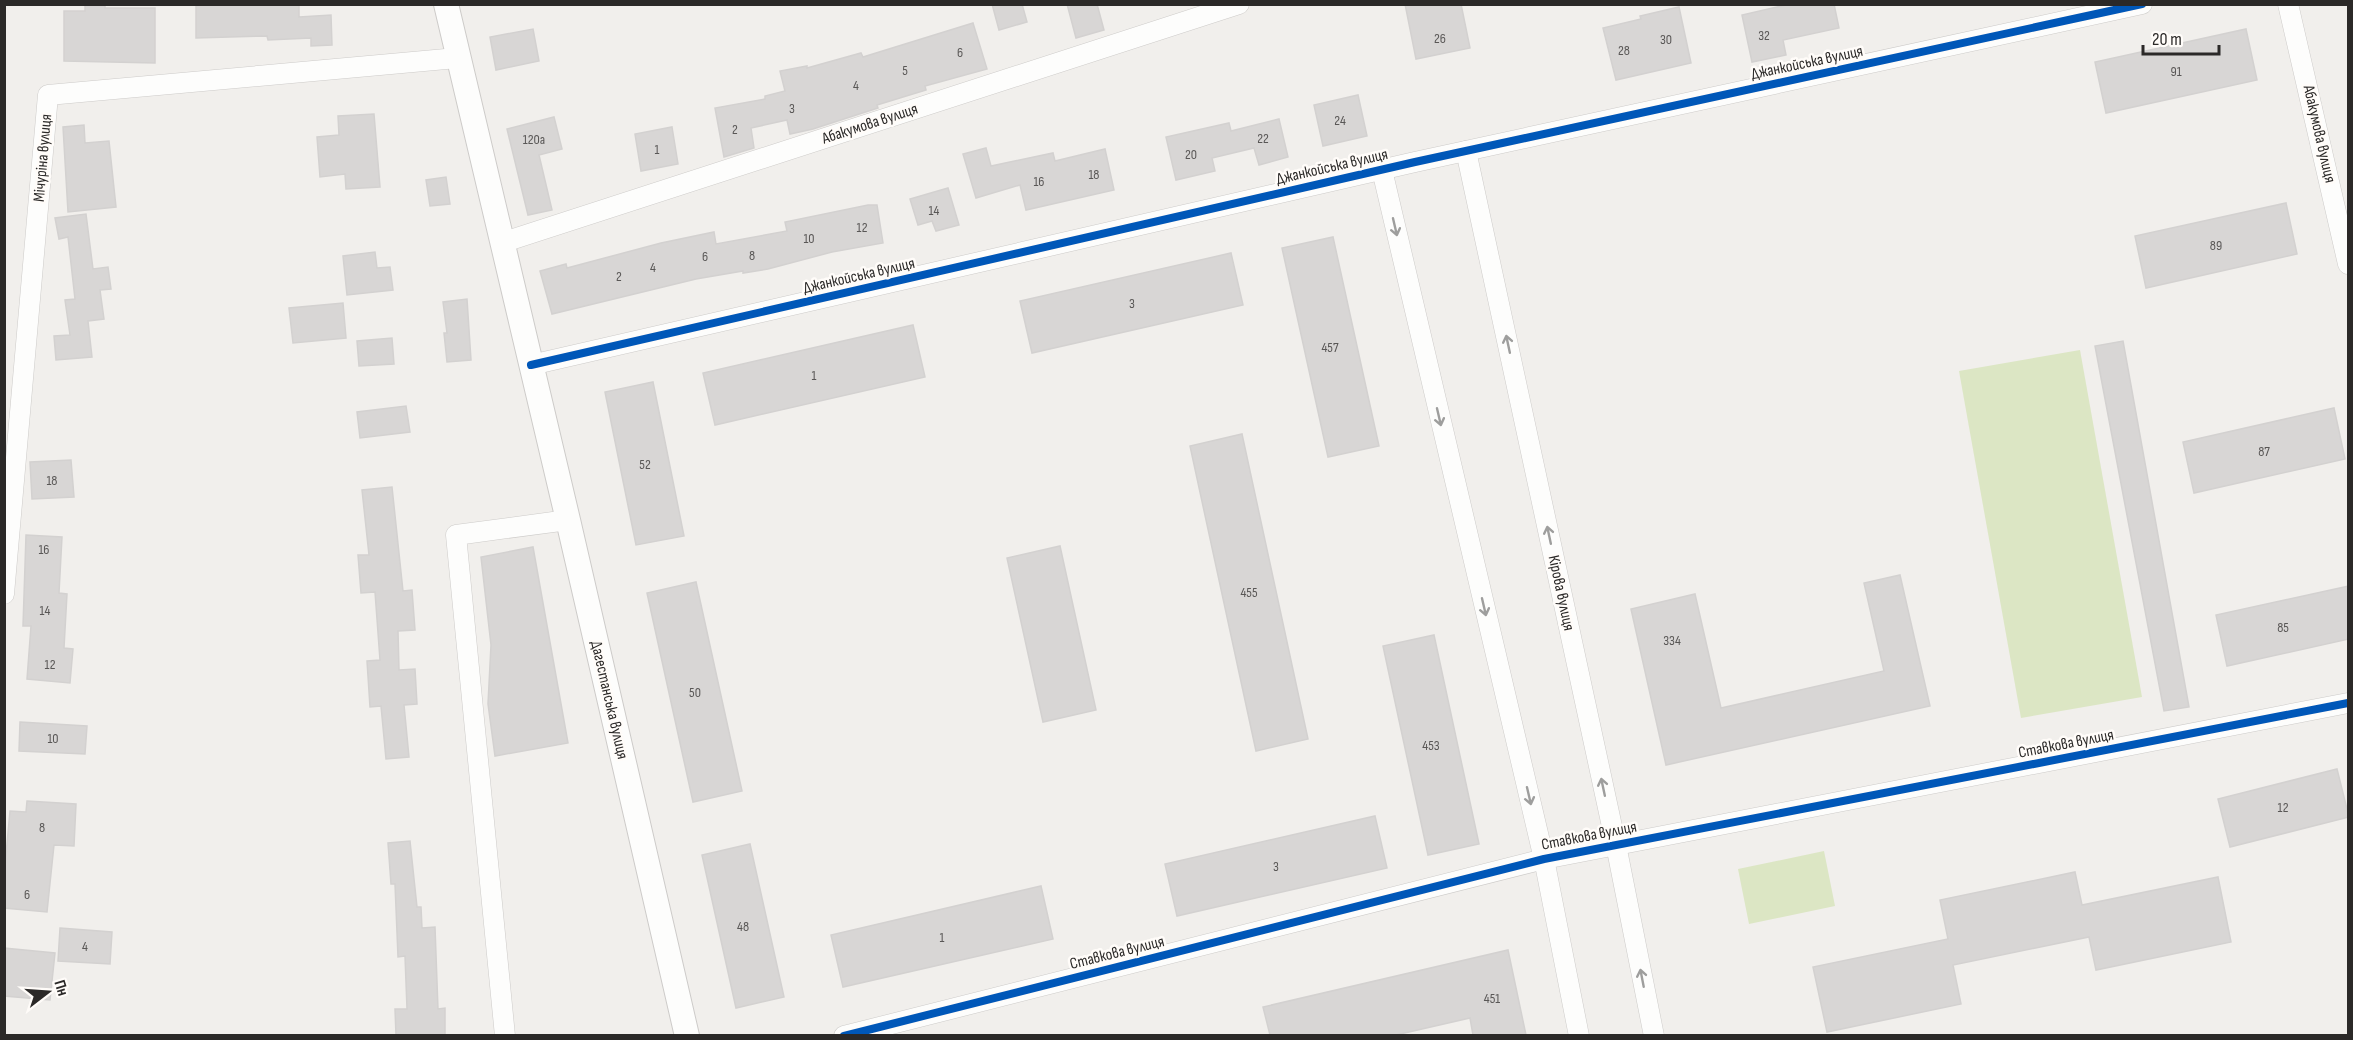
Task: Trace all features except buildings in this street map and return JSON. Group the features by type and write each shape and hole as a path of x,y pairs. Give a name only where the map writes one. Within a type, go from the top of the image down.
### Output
{"street":[{"name":"Дагестанська вулиця","path":"446,4 687,1035"},
{"name":"Абакумова вулиця","path":"501,243 1239,4"},
{"name":"Джанкойська вулиця","path":"531,365 1466,151 2142,4"},
{"name":"Абакумова вулиця","path":"2288,4 2344,214 2349,264"},
{"name":"Мічуріна вулиця","path":"4,594 48,95 457,58"},
{"name":"Кірова вулиця","path":"1466,151 1616,845 1654,1035"},
{"path":"1382,170 1544,859 1579,1035"},
{"path":"504,1035 456,535 568,520"},
{"name":"Ставкова вулиця","path":"844,1035 1544,859 2349,703"}],"green space":[{"path":"2080,350 2142,697 2021,718 1959,371"},
{"path":"1824,851 1835,906 1749,924 1738,869"}],"cycle path":[{"path":"531,365 1415,162 2142,4"},
{"path":"844,1036 1544,859 2348,703"}]}
